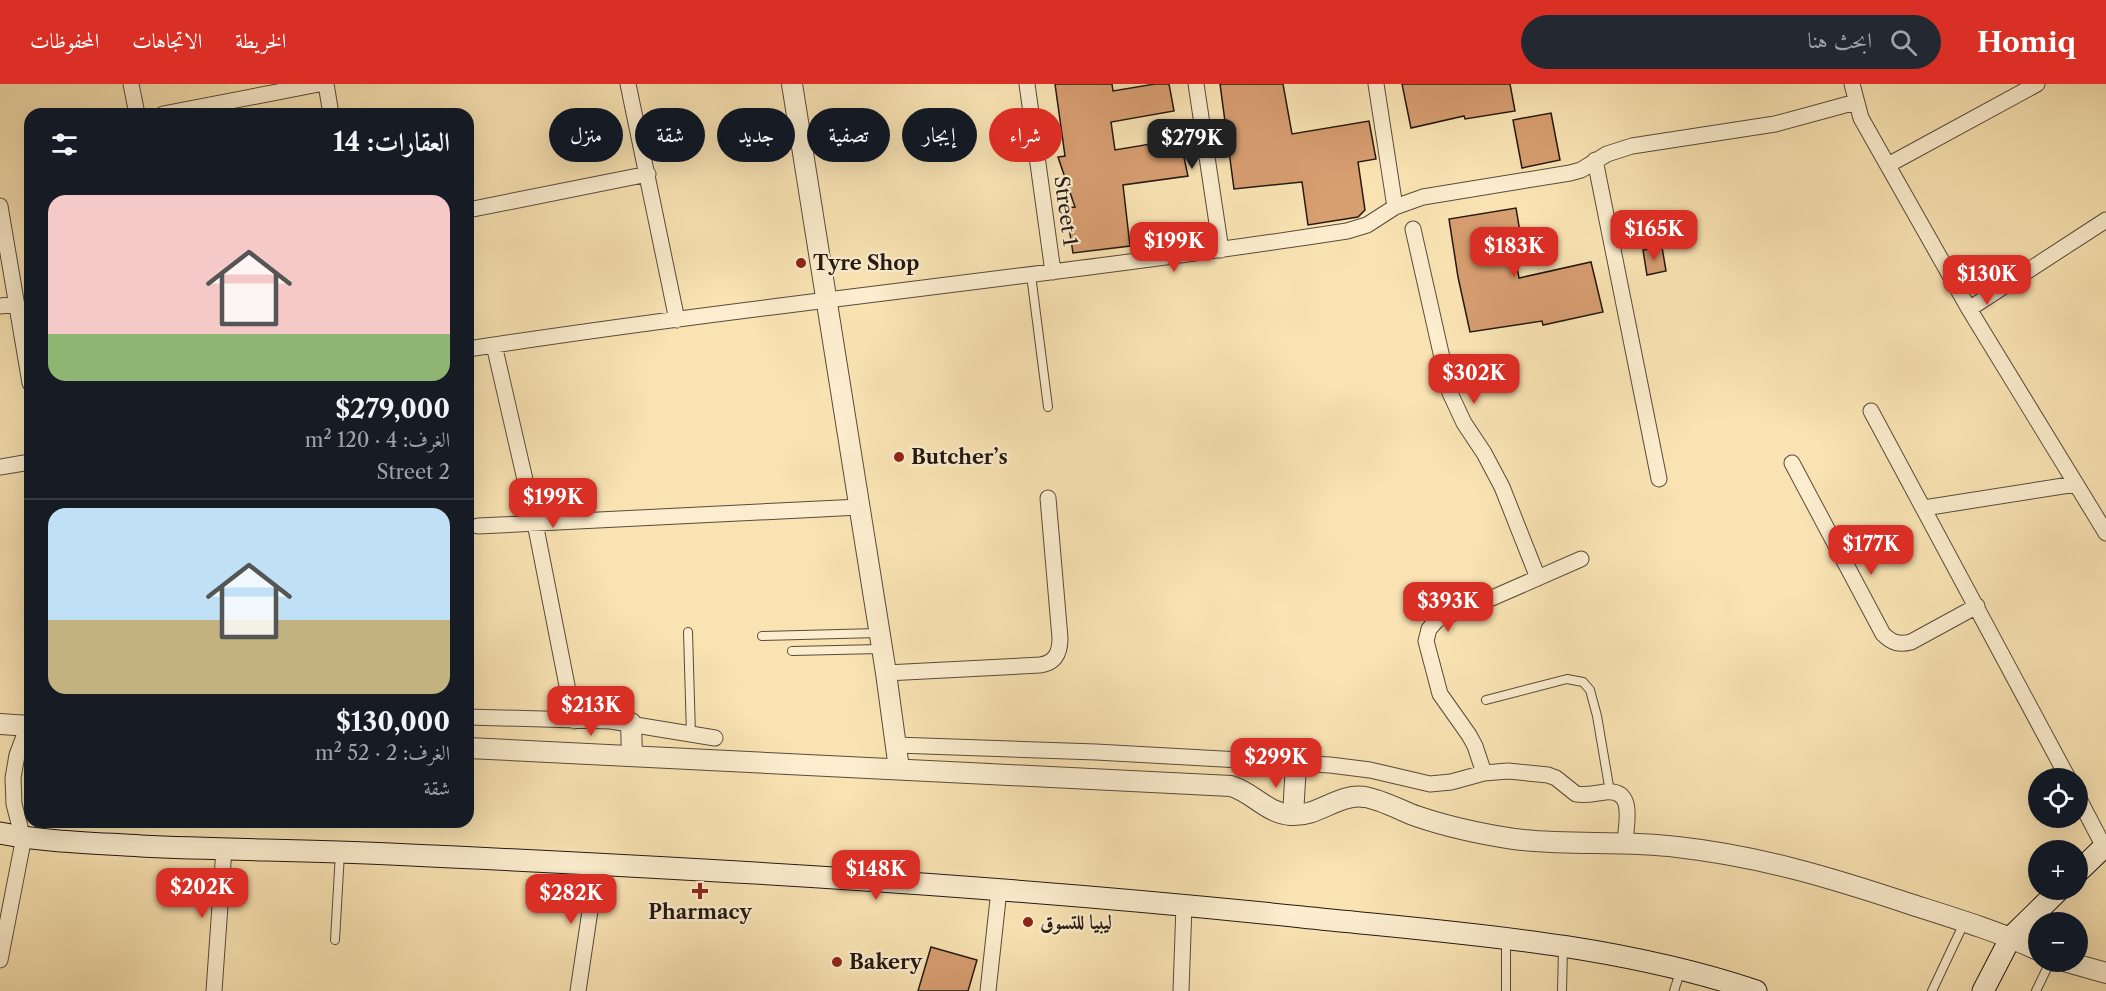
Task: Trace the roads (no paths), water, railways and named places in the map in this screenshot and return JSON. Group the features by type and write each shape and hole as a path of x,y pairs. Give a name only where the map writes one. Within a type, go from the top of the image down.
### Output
{"main road":[{"path":"0,833 22,837 124,845 597,864 999,890 1184,905 1563,946 1680,969 1731,987 1756,991"},
{"path":"2088,862 2105,846"},
{"path":"1983,991 2011,937 2050,900"}],"street":[{"path":"131,84 136,108"},
{"path":"194,108 319,84"},
{"path":"326,84 330,108"},
{"path":"628,84 677,320"},
{"path":"792,84 900,769"},
{"name":"Street 1","path":"1027,84 1053,272"},
{"path":"1196,84 1221,250"},
{"path":"1376,84 1395,207"},
{"path":"1852,84 1861,118 1969,309 2106,533"},
{"path":"1888,165 2037,84"},
{"path":"474,348 1221,250 1357,229 1395,207 1422,197 1570,173 1581,170 1595,160 1632,146 1775,124 1856,102"},
{"path":"1595,160 1659,478"},
{"path":"474,209 648,174"},
{"path":"0,206 24,347"},
{"path":"1969,309 2106,220"},
{"path":"1413,229 1450,393 1464,423 1489,461 1502,487 1538,578"},
{"path":"0,306 17,303"},
{"path":"494,345 535,523 574,721"},
{"path":"1871,411 2063,768"},
{"path":"0,467 24,463"},
{"path":"1792,463 1883,634 1890,641 1901,644 1911,642 1977,606"},
{"path":"1924,508 2076,484"},
{"path":"886,674 1040,665 1056,657 1060,639 1048,498"},
{"path":"478,526 860,507"},
{"path":"1484,773 1469,735 1440,694 1430,656 1427,635 1429,629 1437,620 1581,559"},
{"path":"474,717 632,723 715,738"},
{"path":"632,723 632,756"},
{"path":"0,724 24,724"},
{"path":"0,960 20,858 22,837 14,804 13,778 24,741"},
{"path":"896,745 1096,752 1350,766 1430,784 1450,782 1484,773 1509,771 1540,773 1556,778 1576,794 1618,792 1627,802 1625,843"},
{"path":"474,748 1231,786 1249,794 1273,811 1293,815 1315,811 1348,797 1366,798 1417,816 1486,834 1545,842 1625,843 1711,851 1778,863 1964,921 2028,945"},
{"path":"1293,815 1296,764"},
{"path":"2088,815 2105,846"},
{"path":"214,991 224,849"},
{"path":"578,991 597,864"},
{"path":"988,991 999,890"},
{"path":"1181,991 1184,905"},
{"path":"2088,968 2106,973"}],"lane":[{"path":"1031,275 1048,406"},
{"path":"688,632 691,735"},
{"path":"762,636 881,641"},
{"path":"792,651 881,641"},
{"path":"1486,700 1567,679 1583,682 1590,690 1597,716 1610,792"},
{"path":"335,940 340,852"},
{"path":"1932,991 1964,921"},
{"path":"1506,939 1506,991"},
{"path":"1562,991 1563,946"},
{"path":"1674,991 1680,969"},
{"path":"2036,991 2045,972"}],"place":[{"name":"Tyre Shop","path":"801,263"},
{"name":"Butcher’s","path":"899,457"},
{"name":"Pharmacy","path":"700,891"},
{"name":"ليبيا للتسوق","path":"1028,922"},
{"name":"Bakery","path":"837,962"}]}
